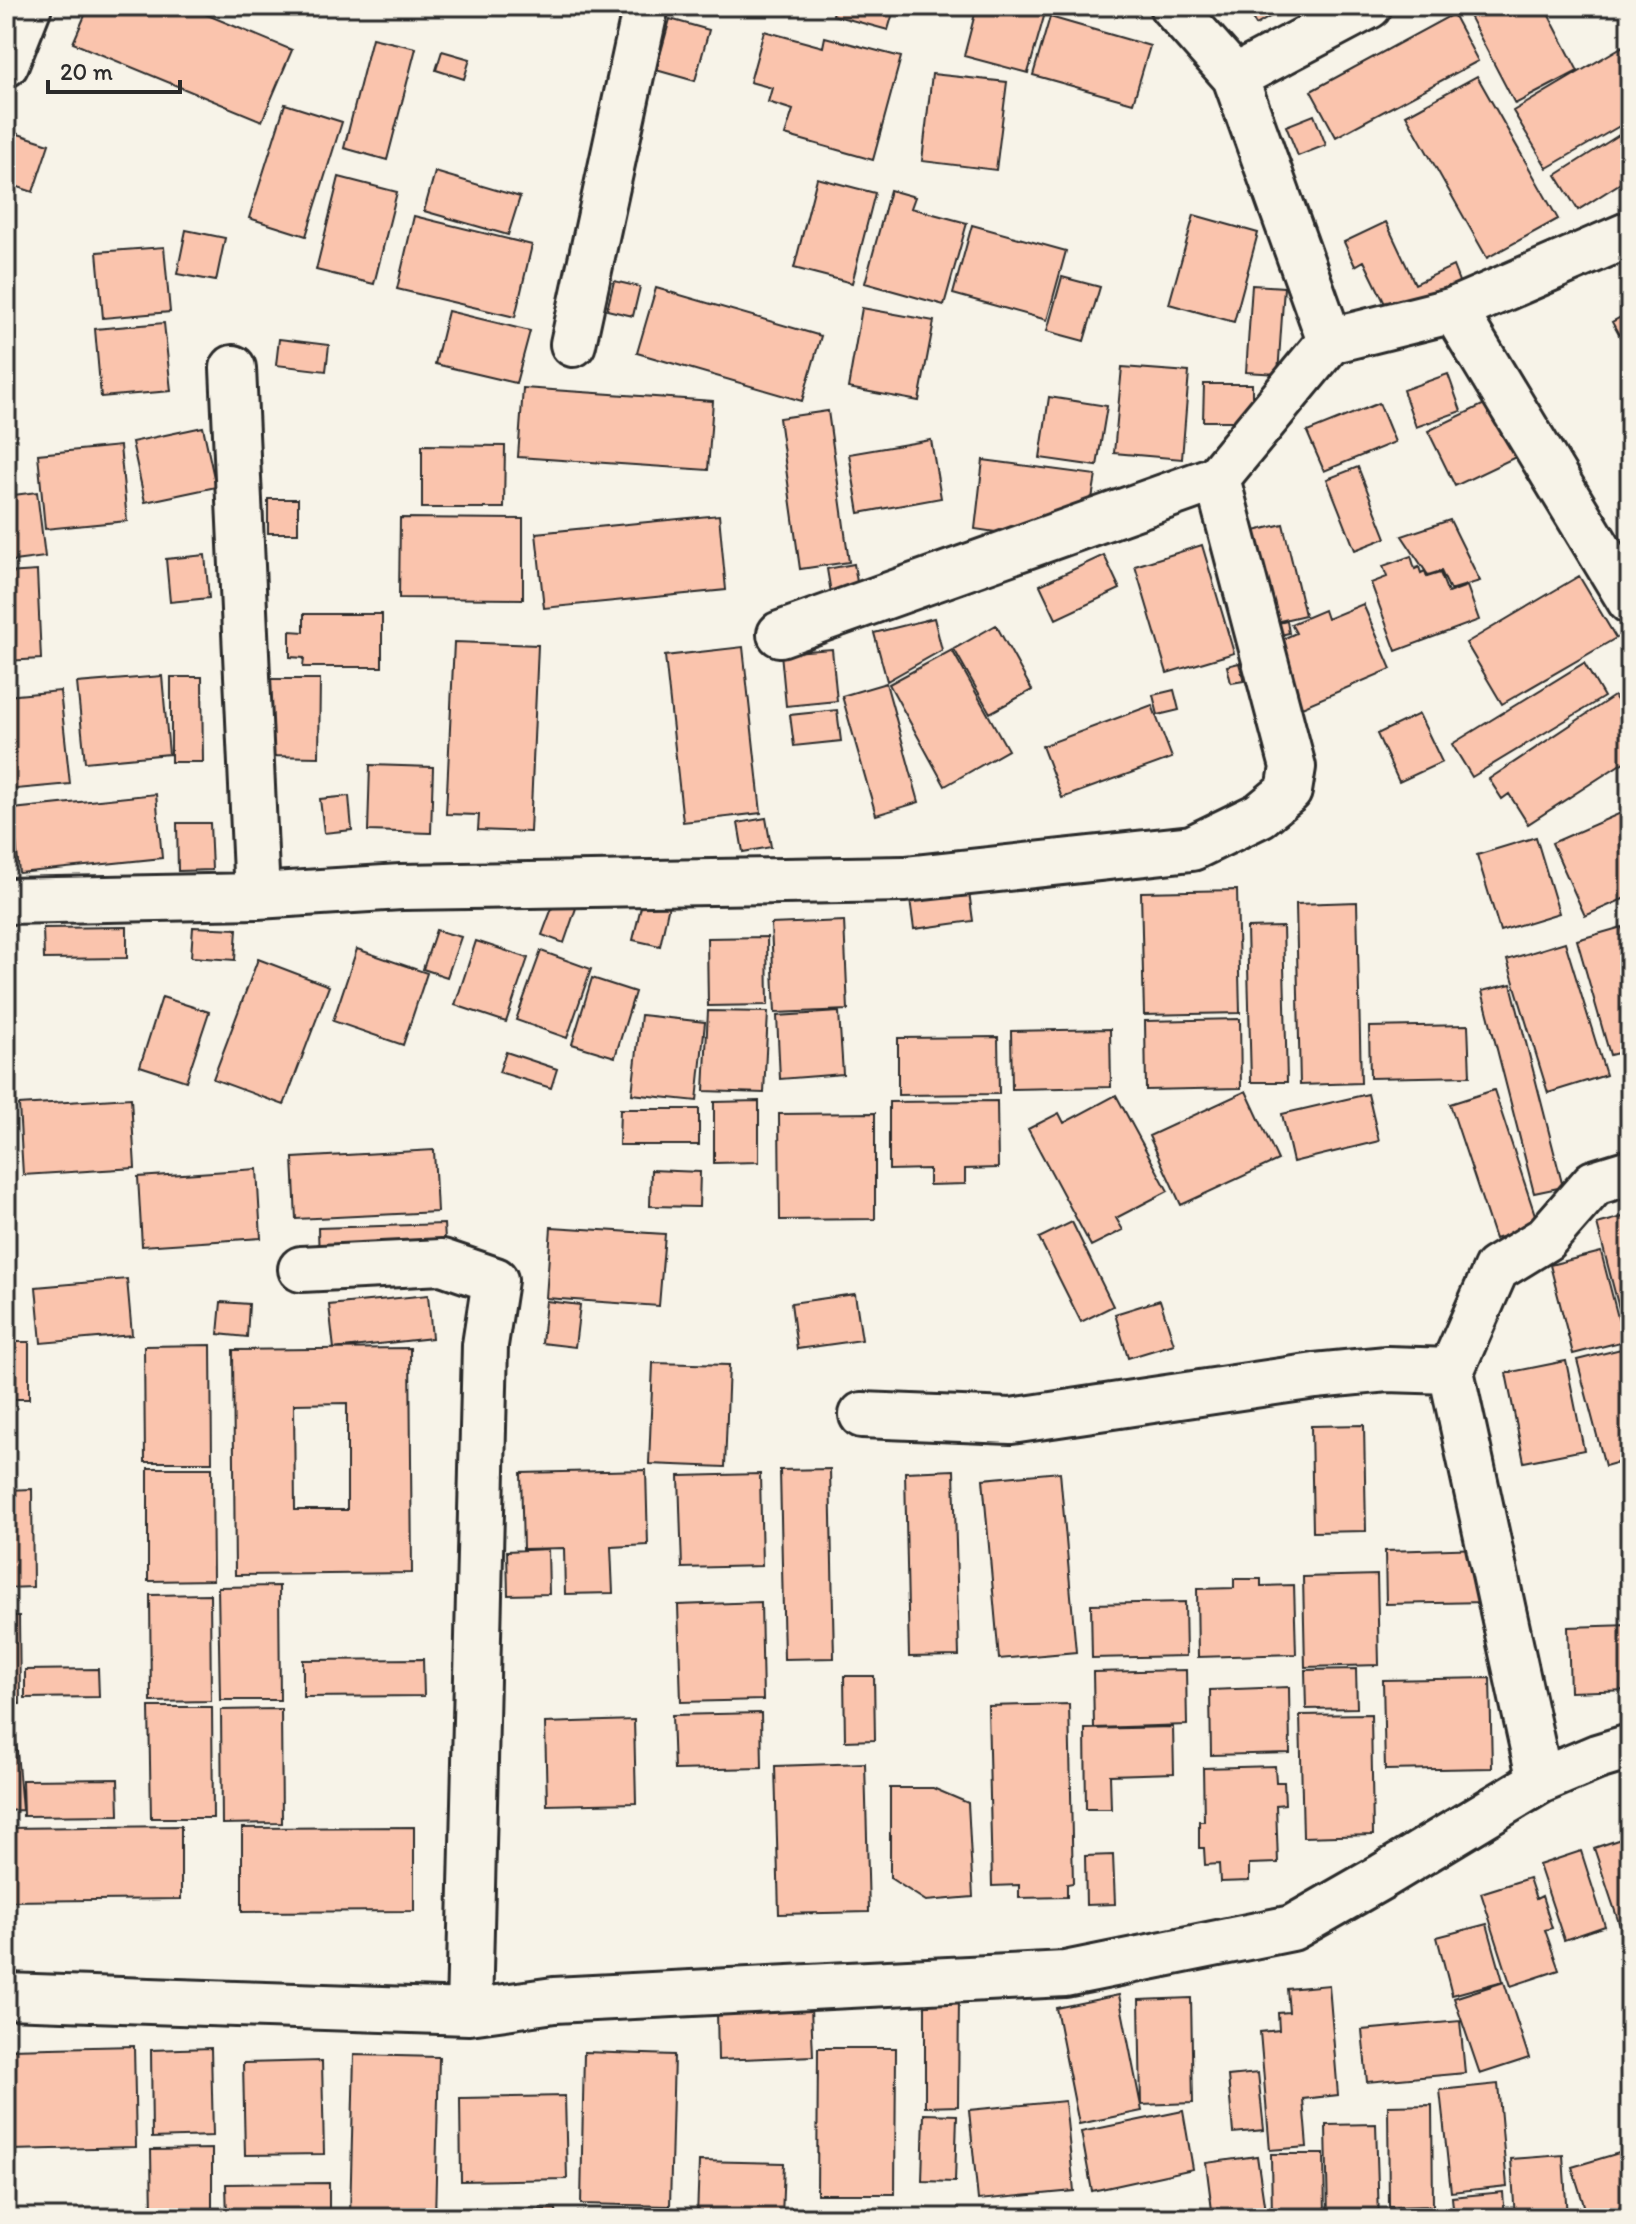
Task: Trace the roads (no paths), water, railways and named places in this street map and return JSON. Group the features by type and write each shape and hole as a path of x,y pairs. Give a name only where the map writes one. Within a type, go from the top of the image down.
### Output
{"street":[{"path":"6,64 29,6"},
{"path":"573,344 646,6"},
{"path":"1172,6 1235,77 1330,341"},
{"path":"1235,77 1369,6"},
{"path":"780,634 1217,478 1330,341 1454,310 1630,234"},
{"path":"1454,310 1630,601"},
{"path":"233,368 257,896"},
{"path":"6,901 257,896 401,887 905,879 1192,848 1260,815 1289,791 1293,767 1217,478"},
{"path":"1540,1781 1451,1371 1496,1269 1545,1239 1594,1183 1630,1172"},
{"path":"301,1269 442,1262 495,1280 485,1345 469,2012"},
{"path":"862,1415 1011,1421 1315,1376 1387,1369 1451,1371"},
{"path":"6,1996 469,2012 554,2000 1065,1974 1292,1928 1540,1781 1630,1747"}]}
